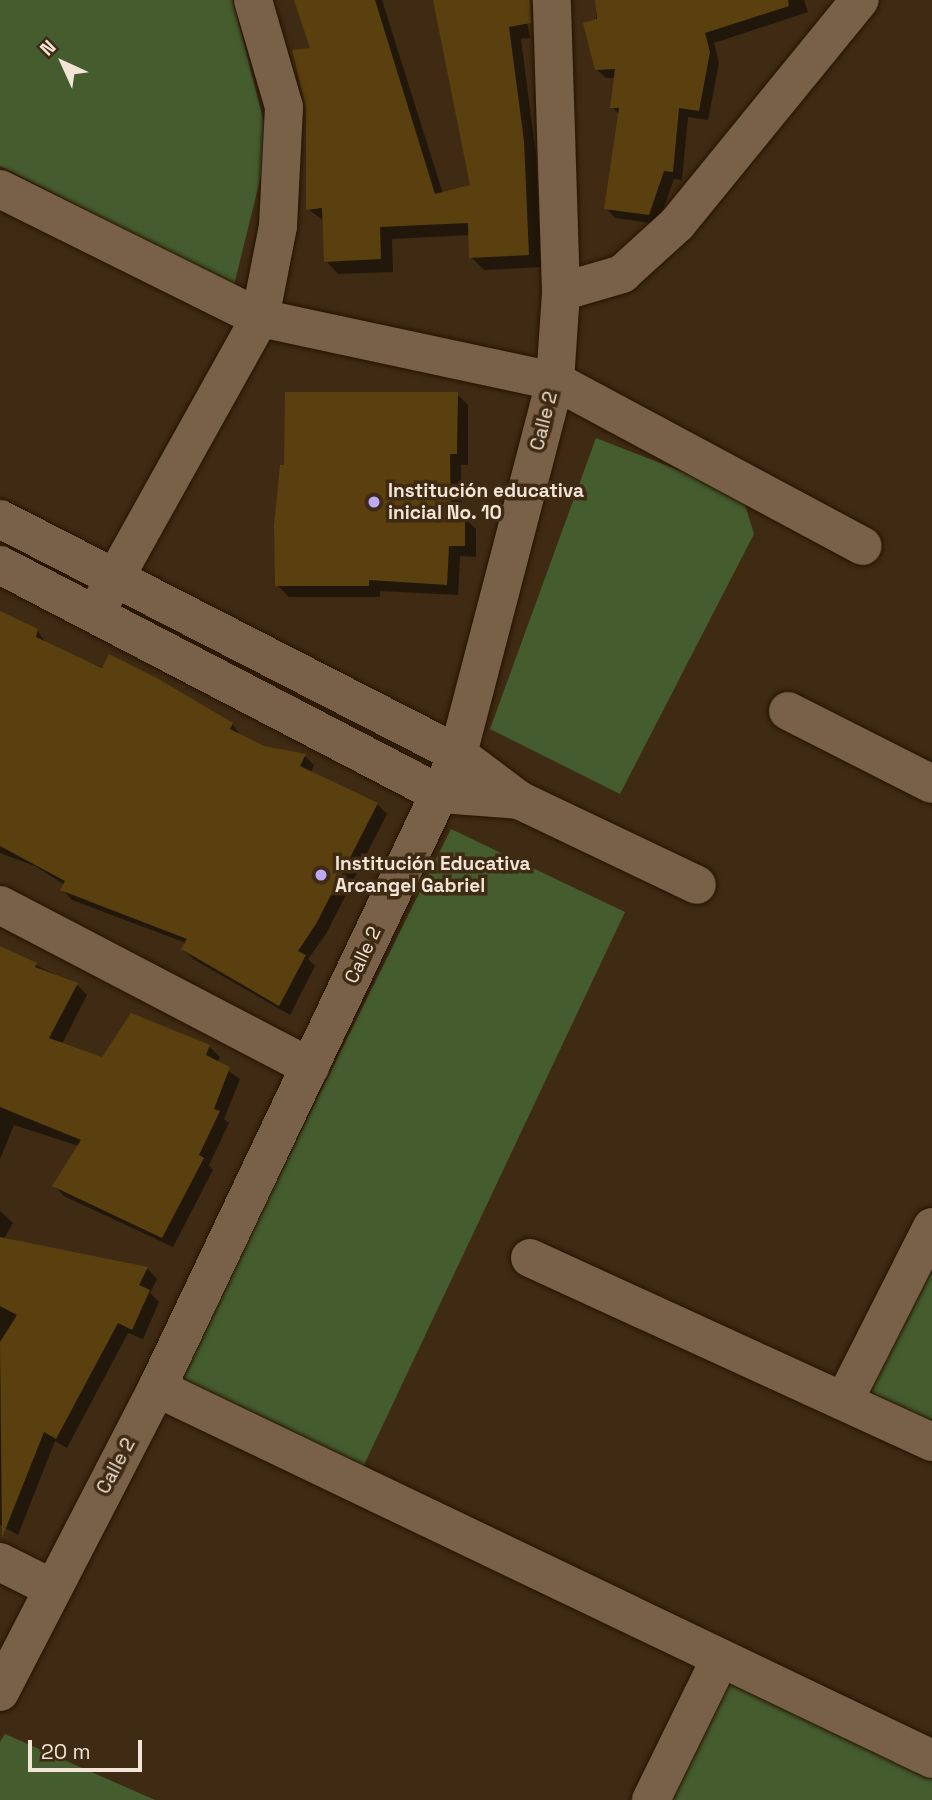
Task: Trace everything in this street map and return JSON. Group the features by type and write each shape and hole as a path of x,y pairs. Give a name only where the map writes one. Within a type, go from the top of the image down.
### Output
{"street":[{"path":"95,614 260,318 278,226 284,107 253,0"},
{"name":"Calle 2","path":"0,1692 158,1388 458,754 555,381 561,292 552,0"},
{"path":"561,292 622,274 677,224 860,0"},
{"path":"0,189 260,318 555,381 863,547"},
{"path":"0,519 458,754 519,800 697,885"},
{"path":"0,565 440,794 519,800"},
{"path":"788,711 932,784"},
{"path":"0,905 310,1067"},
{"path":"844,1401 932,1227"},
{"path":"530,1258 932,1441"},
{"path":"158,1388 932,1759"},
{"path":"0,1562 52,1588"},
{"path":"651,1800 720,1659"}],"green space":[{"path":"0,0 233,0 269,143 234,285 0,166"},
{"path":"596,438 742,495 754,534 620,794 490,729"},
{"path":"451,829 625,912 363,1467 178,1379"},
{"path":"932,1249 932,1428 860,1395"},
{"path":"727,1679 932,1774 932,1800 668,1800"},
{"path":"5,1734 155,1800 0,1800 0,1742"}],"building":[{"path":"294,0 375,0 435,194 470,185 433,0 530,0 531,23 509,27 524,141 529,255 469,258 468,223 380,227 381,259 324,262 322,208 306,210 306,108 292,50 310,48"},
{"path":"595,0 788,0 789,6 705,33 710,52 699,111 679,108 673,172 664,171 649,215 604,209 619,108 610,108 615,69 595,70 583,23 597,19"},
{"path":"285,392 458,392 457,454 450,454 451,513 465,515 465,546 449,546 447,585 369,580 369,586 275,586 274,525 280,465 284,465"},
{"path":"0,611 38,629 36,637 102,668 109,654 155,677 233,723 230,729 264,746 306,754 300,766 378,803 316,924 298,951 306,955 279,1006 181,949 187,939 60,890 65,881 0,846"},
{"path":"0,946 37,963 35,967 78,983 49,1038 102,1057 131,1013 210,1045 206,1055 230,1067 214,1109 220,1111 199,1155 204,1158 162,1238 52,1186 81,1140 0,1107"},
{"path":"0,1237 148,1267 139,1285 150,1290 132,1330 118,1323 56,1439 44,1432 2,1538 0,1342 17,1315 0,1306"}],"place":[{"name":"Institución educativa inicial No. 10","path":"374,502"},
{"name":"Institución Educativa Arcangel Gabriel","path":"321,875"}]}
